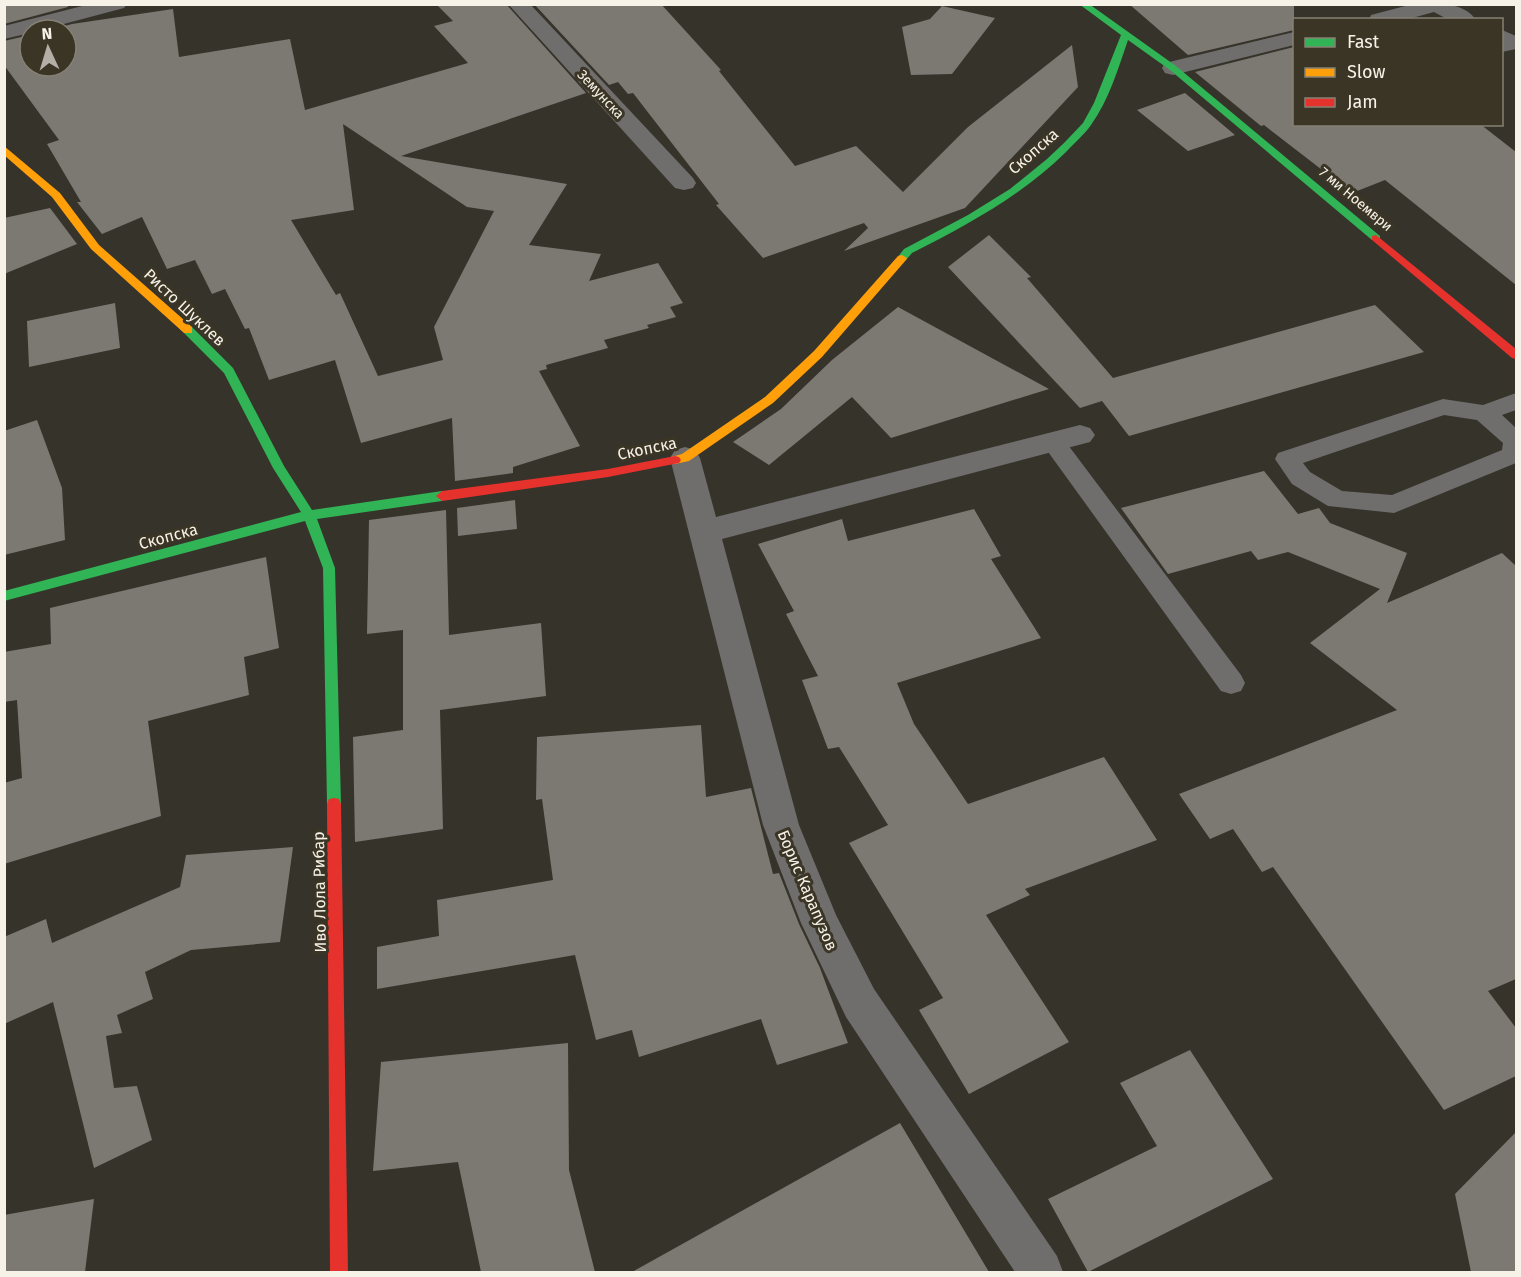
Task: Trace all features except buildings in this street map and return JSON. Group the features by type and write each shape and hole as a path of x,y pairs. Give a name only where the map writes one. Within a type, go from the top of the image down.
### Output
{"street":[{"path":"4,33 117,4"},
{"name":"Земунска","path":"518,4 684,183"},
{"name":"7 ми Ноември","path":"1083,4 1173,68 1516,355"},
{"path":"1387,18 1439,5 1462,18"},
{"name":"Скопска","path":"4,596 309,515 608,473 685,458 769,400 841,329 908,251 970,219 1024,183 1058,155 1087,124 1111,75 1126,35"},
{"path":"1173,68 1293,39"},
{"name":"Ристо Шуклев","path":"4,149 56,195 94,247 193,335 229,371 274,459 309,515"},
{"path":"704,532 1067,439"},
{"name":"Борис Карапузов","path":"685,458 781,825 820,923 860,1003 1041,1272"},
{"name":"Иво Лола Рибар","path":"309,515 329,568 339,1272"}],"lane":[{"path":"1484,413 1515,440 1513,455 1394,504 1337,500 1301,478 1287,459 1443,407 1484,413 1516,401"},
{"path":"1067,439 1231,683"}],"traffic: fast":[{"path":"1083,4 1173,68 1376,238"},
{"path":"902,258 908,251 951,229 1013,191 1051,161 1087,124 1109,81 1126,35"},
{"path":"188,330 229,371 279,468 309,515 329,568 334,804"},
{"path":"4,596 309,515 442,496"}],"traffic: slow":[{"path":"4,149 56,195 95,247 188,330"},
{"path":"675,460 685,458 769,400 818,354 902,258"}],"traffic: jam":[{"path":"1376,238 1516,355"},
{"path":"442,496 608,473 675,460"},
{"path":"334,804 339,1272"}]}
